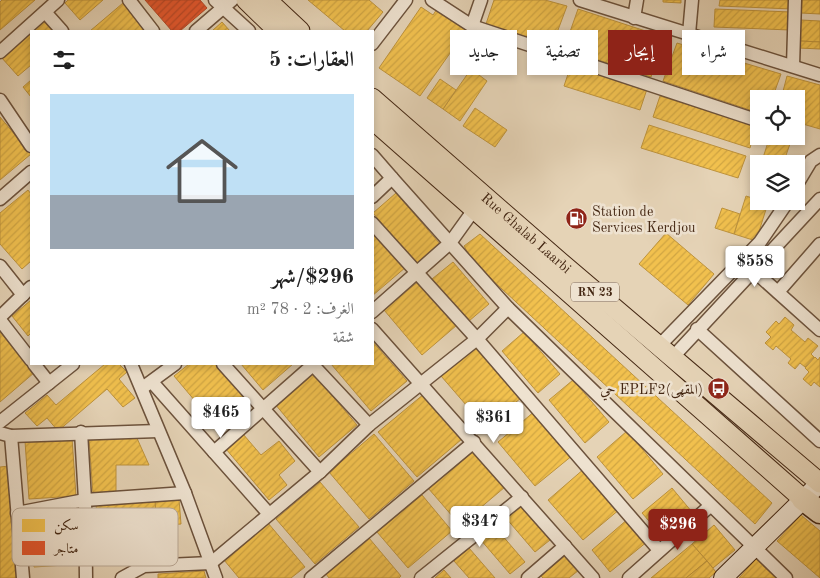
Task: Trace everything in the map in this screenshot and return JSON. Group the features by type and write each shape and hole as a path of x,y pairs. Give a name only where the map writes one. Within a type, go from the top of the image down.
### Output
{"main road":[{"path":"246,0 277,30"},
{"path":"267,0 299,30"},
{"name":"Rue Ghalab Laarbi","path":"374,100 479,202 570,282 812,505"},
{"name":"Rue Ghalab Laarbi","path":"374,121 479,202"},
{"name":"Rue Ghalab Laarbi","path":"570,282 665,352 820,483"}],"street":[{"path":"0,52 58,0"},
{"path":"129,0 152,30"},
{"path":"374,41 406,0"},
{"path":"432,0 472,26 750,118"},
{"path":"472,26 481,0"},
{"path":"580,0 682,32"},
{"path":"634,18 637,0"},
{"path":"689,30 692,0"},
{"path":"793,66 795,0"},
{"path":"197,30 223,3 248,30"},
{"path":"45,12 61,30"},
{"path":"745,51 820,75"},
{"path":"0,100 30,145"},
{"path":"805,171 811,161 820,155"},
{"path":"374,157 508,308 786,578"},
{"path":"0,199 30,173"},
{"path":"374,195 392,178"},
{"path":"374,310 450,243 479,202"},
{"path":"665,352 697,329 818,206"},
{"path":"665,352 760,242 782,210"},
{"path":"374,224 477,339 659,550"},
{"path":"778,292 820,244"},
{"path":"0,266 27,291 0,318 30,359"},
{"path":"753,270 820,330"},
{"path":"178,564 211,563 320,472 369,425 477,339 508,308"},
{"path":"697,329 820,441"},
{"path":"374,331 593,578"},
{"path":"35,365 49,383"},
{"path":"0,422 72,365"},
{"path":"132,365 146,386 214,452 269,514"},
{"path":"146,386 174,365"},
{"path":"224,365 264,407 320,472"},
{"path":"214,452 312,365"},
{"path":"314,365 369,425"},
{"path":"146,386 158,431 185,493 216,578"},
{"path":"17,508 6,434 158,431"},
{"path":"81,432 85,508"},
{"path":"311,578 474,442"},
{"path":"723,578 753,547 812,505 820,483"},
{"path":"44,508 85,500 185,493"},
{"path":"421,578 522,497"},
{"path":"629,578 710,506"},
{"path":"528,578 565,546"},
{"path":"122,578 144,566"}],"building: سكن":[{"path":"2,0 35,0 0,30 0,2"},
{"path":"68,0 103,0 80,20 65,3"},
{"path":"308,0 369,0 383,12 368,30 344,30"},
{"path":"494,0 545,0 567,6 558,30 527,30 527,38 517,34 517,30 504,30 486,24"},
{"path":"663,0 681,0 681,3 663,2"},
{"path":"720,0 792,0 792,9 719,6"},
{"path":"802,0 820,0 820,14 801,13"},
{"path":"123,3 146,30 91,30"},
{"path":"439,6 469,26 466,30 450,30 450,53 420,96 379,68 421,7 433,15"},
{"path":"578,9 642,30 608,30 608,63 598,60 598,30 571,30"},
{"path":"715,9 791,12 790,30 714,27"},
{"path":"47,17 58,30 32,30"},
{"path":"801,20 820,21 820,42 800,41"},
{"path":"222,22 229,30 213,30"},
{"path":"30,32 30,66 18,76 1,57"},
{"path":"800,41 820,42 820,49 799,48"},
{"path":"677,43 682,44 682,75 745,75 745,63 781,74 775,90 750,90 750,110 663,81 665,75 672,75 672,57"},
{"path":"598,74 647,89 640,110 564,86 568,75"},
{"path":"467,75 479,75 487,81 460,121 443,109"},
{"path":"787,76 820,85 820,129 805,125 805,90 783,90"},
{"path":"440,79 456,90 443,109 427,98"},
{"path":"30,81 30,96 23,87"},
{"path":"660,96 750,124 750,148 653,117"},
{"path":"475,108 507,130 495,147 463,126"},
{"path":"0,117 30,155 0,180"},
{"path":"649,125 746,156 738,178 641,148"},
{"path":"767,145 790,145 786,155 764,155"},
{"path":"28,190 30,193 30,262 22,269 0,244 0,213"},
{"path":"396,193 440,244 416,264 374,212"},
{"path":"746,196 750,197 750,210 766,210 756,241 734,234"},
{"path":"722,208 740,214 734,234 715,228"},
{"path":"374,229 406,267 374,294"},
{"path":"666,233 714,274 688,305 639,264"},
{"path":"480,234 772,503 755,524 474,263 464,246"},
{"path":"453,262 489,304 469,321 432,279"},
{"path":"419,281 457,325 422,355 384,310"},
{"path":"30,301 30,334 28,336 12,316"},
{"path":"785,317 794,325 791,330 805,342 808,338 818,346 811,354 814,357 805,367 800,363 795,369 788,363 791,359 776,346 773,350 765,343 771,337 766,332 776,321 779,324"},
{"path":"0,332 35,372 0,402"},
{"path":"524,332 560,374 538,393 502,351"},
{"path":"374,343 407,381 371,411 332,365 374,365"},
{"path":"477,345 522,397 486,428 441,376"},
{"path":"815,357 818,360 820,357 820,387 814,382 811,386 803,379 809,372 805,368"},
{"path":"104,365 120,365 127,372 119,379 135,398 123,407 107,389 58,431 47,418 37,426 25,413 47,395 56,405"},
{"path":"188,365 222,365 250,398 217,427 174,376"},
{"path":"242,365 292,365 263,390"},
{"path":"312,372 357,425 319,457 275,404"},
{"path":"573,380 609,422 585,443 549,400"},
{"path":"424,394 462,439 417,477 378,432"},
{"path":"535,411 573,455 535,486 498,442"},
{"path":"627,431 663,474 633,499 597,457"},
{"path":"243,434 261,455 279,441 295,461 279,475 287,485 269,500 226,449"},
{"path":"374,434 414,481 369,519 329,472"},
{"path":"136,436 149,465 116,465 116,494 93,494 89,438"},
{"path":"72,438 76,496 29,499 25,441"},
{"path":"473,449 505,487 460,525 428,488"},
{"path":"9,466 12,508 12,566 16,566 17,578 0,578 0,467"},
{"path":"585,468 620,509 583,540 548,500"},
{"path":"320,482 359,527 315,564 276,519"},
{"path":"672,488 692,512 663,537 642,513"},
{"path":"422,495 452,531 408,568 377,532"},
{"path":"179,499 181,524 178,524 178,508 155,508 155,500"},
{"path":"155,500 155,508 96,508 96,504"},
{"path":"520,505 550,540 535,552 505,517"},
{"path":"801,515 820,531 820,578 777,541"},
{"path":"629,518 648,541 610,572 592,550"},
{"path":"268,523 305,567 291,578 239,578 224,560"},
{"path":"714,525 735,550 713,568 692,544"},
{"path":"495,527 525,562 510,574 480,539"},
{"path":"369,538 401,576 399,578 329,578 326,574"},
{"path":"692,544 707,561 686,578 651,578"},
{"path":"469,548 495,578 469,578 454,561"},
{"path":"566,555 579,570 569,578 543,578 541,576"},
{"path":"756,559 777,578 739,578"},
{"path":"707,561 716,572 709,578 686,578"},
{"path":"444,570 451,578 435,578"},
{"path":"204,571 206,578 158,578 158,574"}],"building: متاجر":[{"path":"145,0 200,0 207,8 181,30 171,30"}],"place":[{"name":"Station de Services Kerdjou","path":"576,219"},
{"name":"حي EPLF2(المقهى)","path":"719,389"}]}
